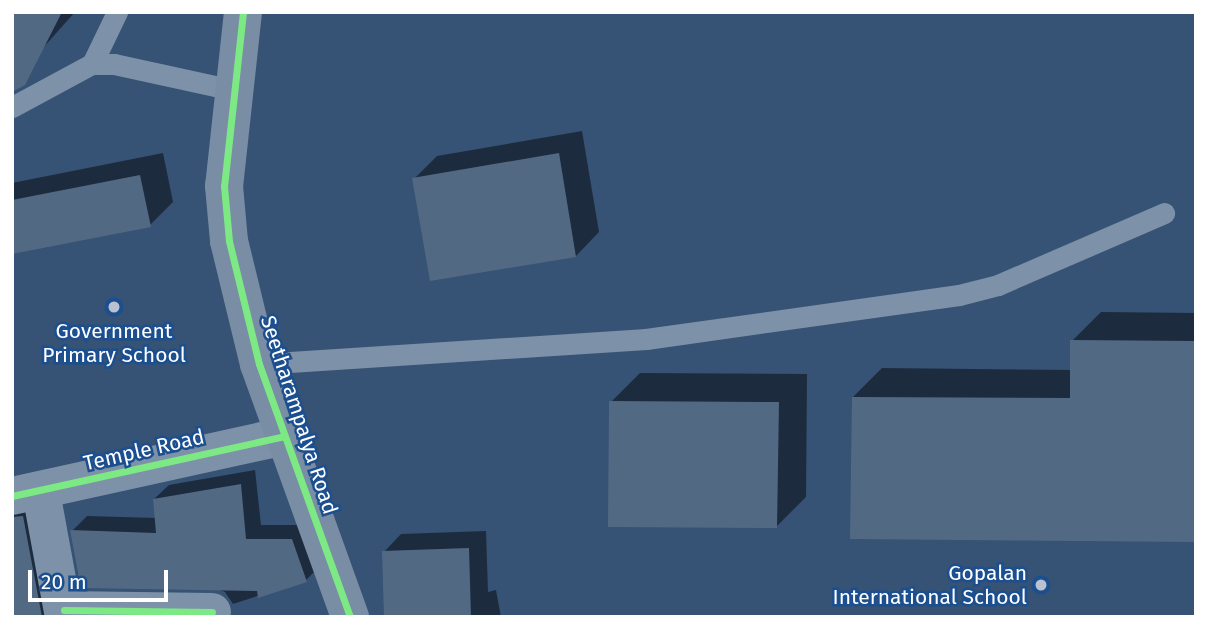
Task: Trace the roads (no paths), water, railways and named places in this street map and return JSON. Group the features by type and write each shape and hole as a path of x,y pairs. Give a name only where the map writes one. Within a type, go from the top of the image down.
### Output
{"street":[{"name":"Seetharampalya Road","path":"243,12 224,186 228,227 259,364 350,617"},
{"name":"Temple Road","path":"26,494 284,436"},
{"path":"26,494 64,613 212,612"}],"lane":[{"path":"92,64 117,12"},
{"path":"12,107 92,64 114,64 233,90"},
{"path":"259,364 646,339 959,295 998,285 1164,213"}],"place":[{"name":"Government Primary School","path":"114,307"},
{"name":"Gopalan International School","path":"1041,585"}]}
